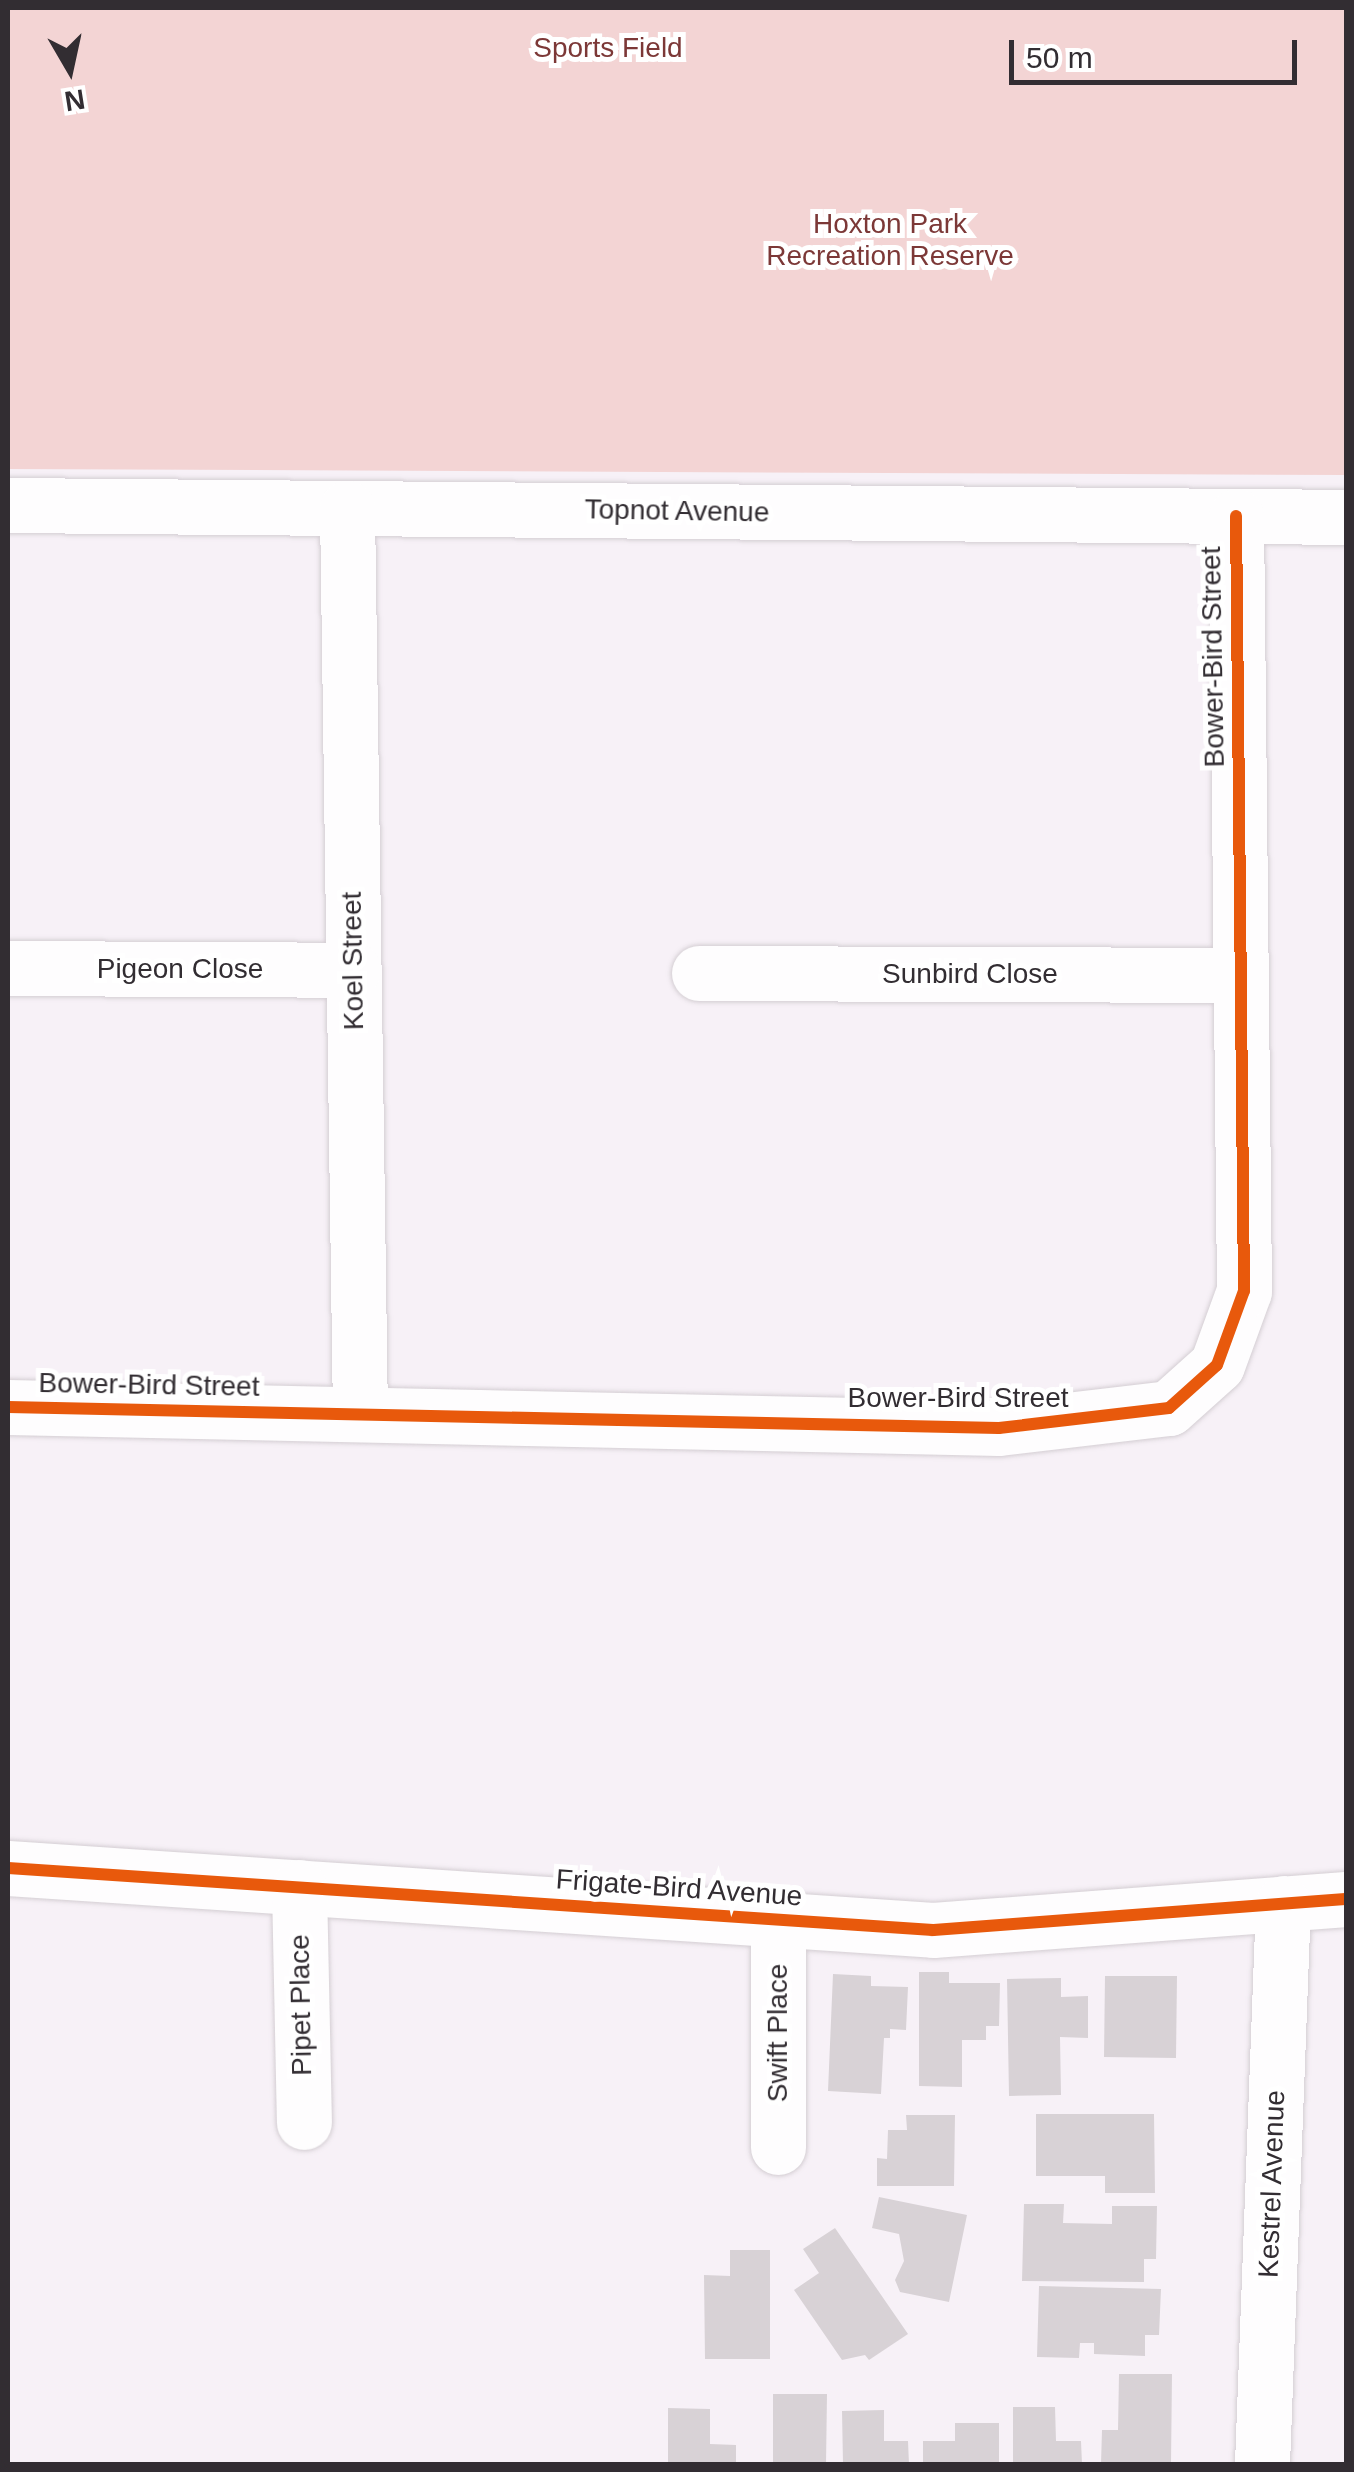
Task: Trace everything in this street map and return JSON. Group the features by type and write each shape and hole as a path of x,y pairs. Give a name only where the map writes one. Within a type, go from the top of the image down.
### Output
{"street":[{"name":"Topnot Avenue","path":"8,505 1346,517"},
{"name":"Koel Street","path":"348,508 360,1414"},
{"name":"Bower-Bird Street","path":"8,1408 1000,1428 1168,1408 1217,1365 1244,1292 1236,516"},
{"name":"Pigeon Close","path":"8,968 353,970"},
{"name":"Sunbird Close","path":"699,973 1240,975"},
{"name":"Frigate-Bird Avenue","path":"8,1868 933,1930 1346,1898"},
{"name":"Pipet Place","path":"299,1888 304,2122"},
{"name":"Kestrel Avenue","path":"1262,2464 1282,1904"},
{"name":"Swift Place","path":"778,1920 778,2148"}],"green space":[{"name":"Hoxton Park Recreation Reserve","path":"8,8 1346,8 1346,475 8,469"}],"building":[{"path":"919,1972 949,1972 949,1983 1000,1983 999,2026 986,2026 986,2040 962,2040 962,2087 919,2086"},
{"path":"833,1974 871,1976 871,1986 908,1987 906,2030 890,2029 890,2038 884,2038 881,2094 828,2091"},
{"path":"1105,1976 1177,1976 1176,2058 1104,2057"},
{"path":"1061,1978 1061,1997 1088,1996 1088,2038 1060,2037 1061,2095 1009,2096 1007,1979"},
{"path":"1036,2114 1154,2114 1155,2193 1105,2193 1105,2176 1036,2176"},
{"path":"906,2115 955,2115 954,2186 877,2186 877,2158 887,2159 888,2130 907,2130"},
{"path":"879,2197 967,2215 949,2302 900,2292 895,2280 904,2261 899,2234 872,2228"},
{"path":"1024,2204 1064,2204 1063,2223 1112,2224 1112,2206 1157,2206 1156,2259 1144,2259 1144,2282 1022,2281"},
{"path":"835,2228 908,2334 869,2360 865,2355 842,2360 794,2290 819,2273 803,2249"},
{"path":"730,2250 770,2250 770,2359 705,2359 704,2275 730,2276"},
{"path":"1039,2286 1161,2289 1159,2335 1145,2335 1145,2356 1094,2354 1094,2343 1080,2343 1079,2358 1037,2357"},
{"path":"1119,2374 1172,2374 1171,2464 1101,2464 1102,2430 1118,2430"},
{"path":"773,2394 827,2394 826,2464 773,2464"},
{"path":"1013,2407 1055,2407 1056,2441 1081,2441 1082,2464 1013,2464"},
{"path":"668,2408 710,2409 710,2444 736,2445 736,2464 668,2464"},
{"path":"884,2410 884,2441 908,2441 909,2464 843,2464 842,2411"},
{"path":"955,2423 999,2423 999,2464 923,2464 923,2441 955,2441"}],"cycle path":[{"path":"8,1407 999,1428 1169,1408 1217,1365 1244,1291 1236,516"},
{"path":"8,1868 933,1930 1346,1899"}],"park label":[{"name":"Sports Field","path":"608,48"}]}
